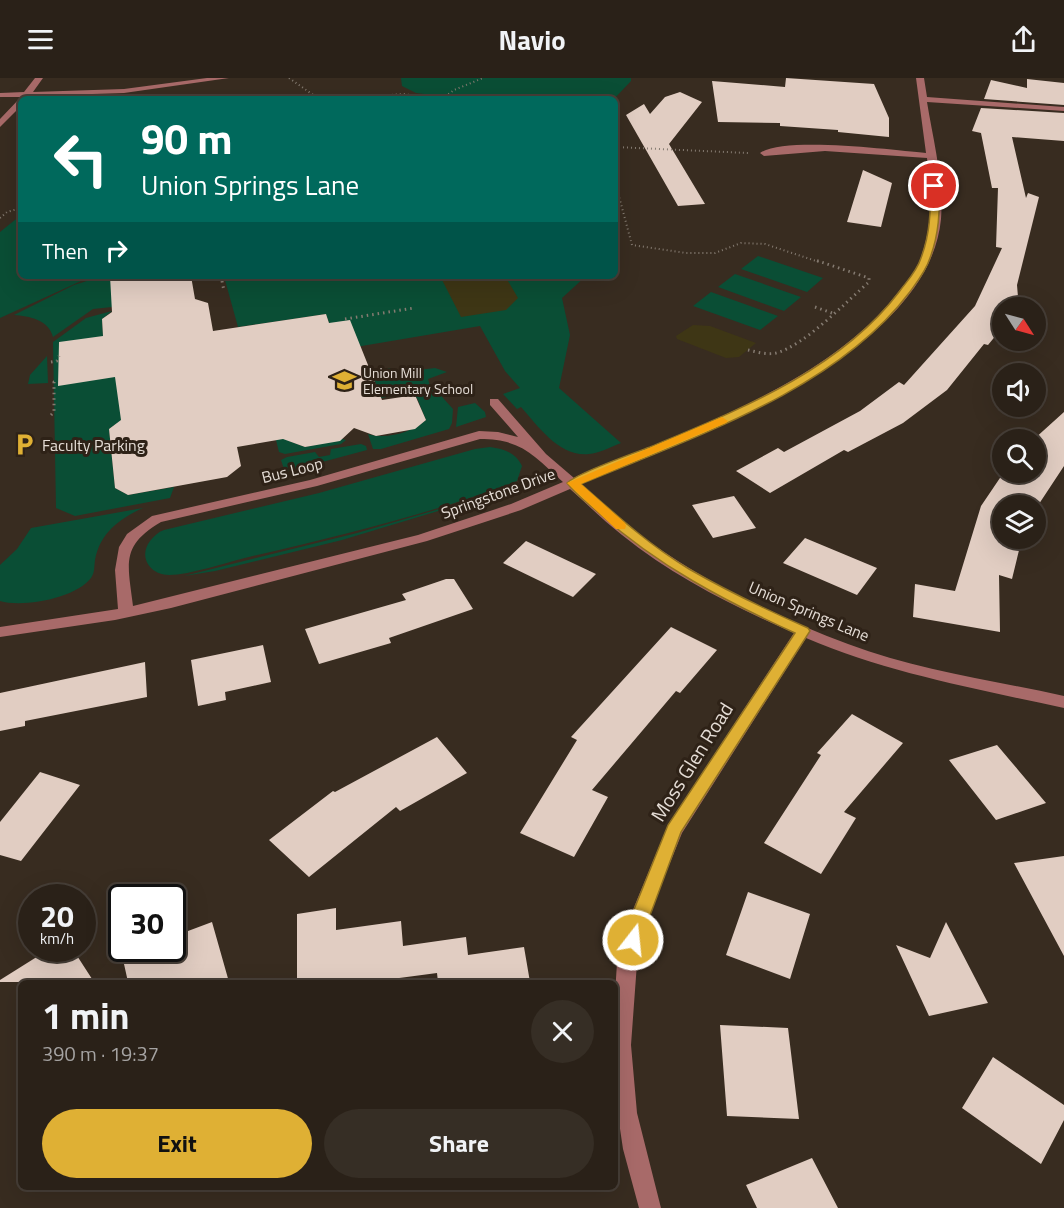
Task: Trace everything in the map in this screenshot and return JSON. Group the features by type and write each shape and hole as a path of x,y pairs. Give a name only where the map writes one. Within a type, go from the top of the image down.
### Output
{"street":[{"path":"25,96 39,78"},
{"path":"52,96 124,91 225,78"},
{"name":"Springstone Drive","path":"0,632 126,613 171,603 422,538 516,507 732,416 779,393 824,366 859,340 897,303 919,273 926,258 936,220 934,186 920,78"},
{"path":"0,95 18,97"},
{"path":"924,99 1064,109"},
{"path":"0,124 18,104"},
{"path":"764,153 796,148 816,148 929,156"},
{"path":"494,402 537,452"},
{"name":"Bus Loop","path":"126,613 122,571 124,549 135,532 157,519 324,480 479,435 514,438 537,452"},
{"name":"Union Springs Lane","path":"537,452 627,532 683,571 744,604 844,648 918,670 1064,702"},
{"name":"Moss Glen Road","path":"650,1208 634,1149 621,1113 621,1045 627,963 639,917 674,830 803,631"}],"path":[{"path":"289,78 315,96"},
{"path":"445,96 483,78"},
{"path":"378,96 403,94 418,96"},
{"path":"618,148 764,153"},
{"path":"618,193 632,245 686,253 715,253 741,243 765,244 869,278 869,282 833,313 778,352 763,353 748,350"},
{"path":"0,218 7,212 18,209"},
{"path":"222,281 224,291"},
{"path":"815,307 833,313"},
{"path":"345,319 414,308"},
{"path":"51,362 57,361 59,356"},
{"path":"51,415 54,412 54,382 58,381"}],"green space":[{"path":"401,78 631,78 631,81 617,96 440,96 416,93 402,86"},
{"path":"18,217 18,279 85,279 0,318 0,232"},
{"path":"758,256 823,278 807,292 741,269"},
{"path":"735,274 801,297 784,311 718,287"},
{"path":"93,279 118,279 112,307 93,309 53,337 51,331 43,323 26,316 14,315 74,285"},
{"path":"583,279 562,298 570,335 559,388 621,443 589,454 578,454 559,446 521,407 517,409 503,394 520,388 505,371 480,326 338,350 326,314 238,327 225,280"},
{"path":"711,292 778,316 760,330 693,306"},
{"path":"112,311 102,319 105,372 118,377 123,419 109,429 115,488 128,495 174,487 170,498 75,516 56,508 53,342 86,318"},
{"path":"47,356 48,383 28,384 30,375"},
{"path":"391,368 394,373 435,368 447,372 428,379 430,386 381,398 371,372"},
{"path":"434,388 453,409 449,429 381,449 373,449 368,434 383,436 399,434 426,420 417,398 409,396"},
{"path":"475,403 485,412 486,417 456,427 458,407"},
{"path":"286,431 289,441 305,447 346,440 341,444 285,454 279,452 276,440"},
{"path":"361,444 366,446 367,450 285,472 281,460 315,452 319,457 330,455 331,449"},
{"path":"490,447 505,450 517,458 522,466 517,481 385,524 187,573 169,575 156,572 146,559 145,553 150,541 164,530 319,493 475,449"},
{"path":"477,498 342,540 215,571 184,576 357,533"},
{"path":"143,508 119,522 106,535 98,550 94,572 84,585 48,600 22,603 0,601 0,565 17,549 31,528"}],"sand":[{"path":"442,279 507,279 518,298 506,310 461,317"},
{"path":"693,325 710,326 756,343 739,357 726,358 677,339 676,336"}],"building":[{"path":"786,78 874,84 889,118 889,137 838,132 838,130 780,126 780,123 718,122 712,81 785,87"},
{"path":"1027,79 1064,83 1064,105 984,99 991,80 1027,88"},
{"path":"680,92 702,102 669,144 705,204 678,206 626,115 644,104 650,114 665,97"},
{"path":"981,108 1064,113 1064,141 1012,137 1026,198 1028,193 1039,197 1017,285 1018,297 992,297 992,340 988,345 984,344 947,390 903,423 848,452 844,450 770,493 736,471 778,448 784,452 860,411 899,382 904,385 975,306 1002,248 996,247 998,188 992,188 981,133 972,131"},
{"path":"863,170 892,183 881,227 847,222"},
{"path":"110,279 192,279 195,299 208,303 213,331 326,314 329,323 350,320 382,400 415,395 426,420 415,429 376,436 354,428 340,441 305,447 283,439 237,447 241,466 227,477 128,495 115,488 109,429 121,420 115,377 58,386 59,342 103,336 102,319 112,312"},
{"path":"1064,412 1064,466 1045,495 992,495 992,549 1019,549 1012,579 999,575 1000,632 913,617 915,584 955,591 981,506 997,483 1046,483 1045,429"},
{"path":"734,496 756,528 713,538 692,505"},
{"path":"805,538 877,568 857,595 783,563"},
{"path":"526,541 596,574 573,597 503,563"},
{"path":"446,579 454,579 473,609 389,638 391,643 319,664 305,629 406,600 402,594"},
{"path":"671,627 717,650 680,693 676,691 592,790 608,797 574,857 520,833 577,740 571,737"},
{"path":"263,645 271,682 225,692 226,700 198,706 191,660"},
{"path":"145,662 147,697 25,721 25,726 0,731 0,693"},
{"path":"852,714 903,743 844,812 856,818 821,874 764,843 821,755 817,753"},
{"path":"437,737 467,773 400,811 396,807 309,877 269,840 333,791 335,792"},
{"path":"997,745 1046,803 996,820 949,760"},
{"path":"40,772 80,785 21,861 0,855 0,822"},
{"path":"1064,856 1064,956 1014,863"},
{"path":"748,892 810,914 790,979 726,955"},
{"path":"336,908 336,930 401,921 403,946 466,937 468,955 524,947 530,980 438,980 437,973 384,980 297,980 297,914"},
{"path":"212,922 228,980 128,980 124,962 186,962 186,932"},
{"path":"946,922 988,1003 929,1016 896,945 930,958"},
{"path":"29,962 81,962 93,980 18,980 18,982 0,982"},
{"path":"720,1025 788,1028 799,1119 727,1116"},
{"path":"993,1057 1064,1105 1064,1120 1041,1164 962,1108"},
{"path":"812,1158 838,1208 757,1208 746,1185"}],"slow traffic":[{"path":"620,526 573,483 722,421"}],"place":[{"name":"Union Mill Elementary School","path":"345,381"},
{"name":"Faculty Parking","path":"24,445"}],"route":[{"path":"633,940 639,917 674,830 803,631 744,604 683,571 627,532 573,483 732,416 779,393 824,366 859,340 890,310 919,273 926,258 936,220 934,186"}]}
